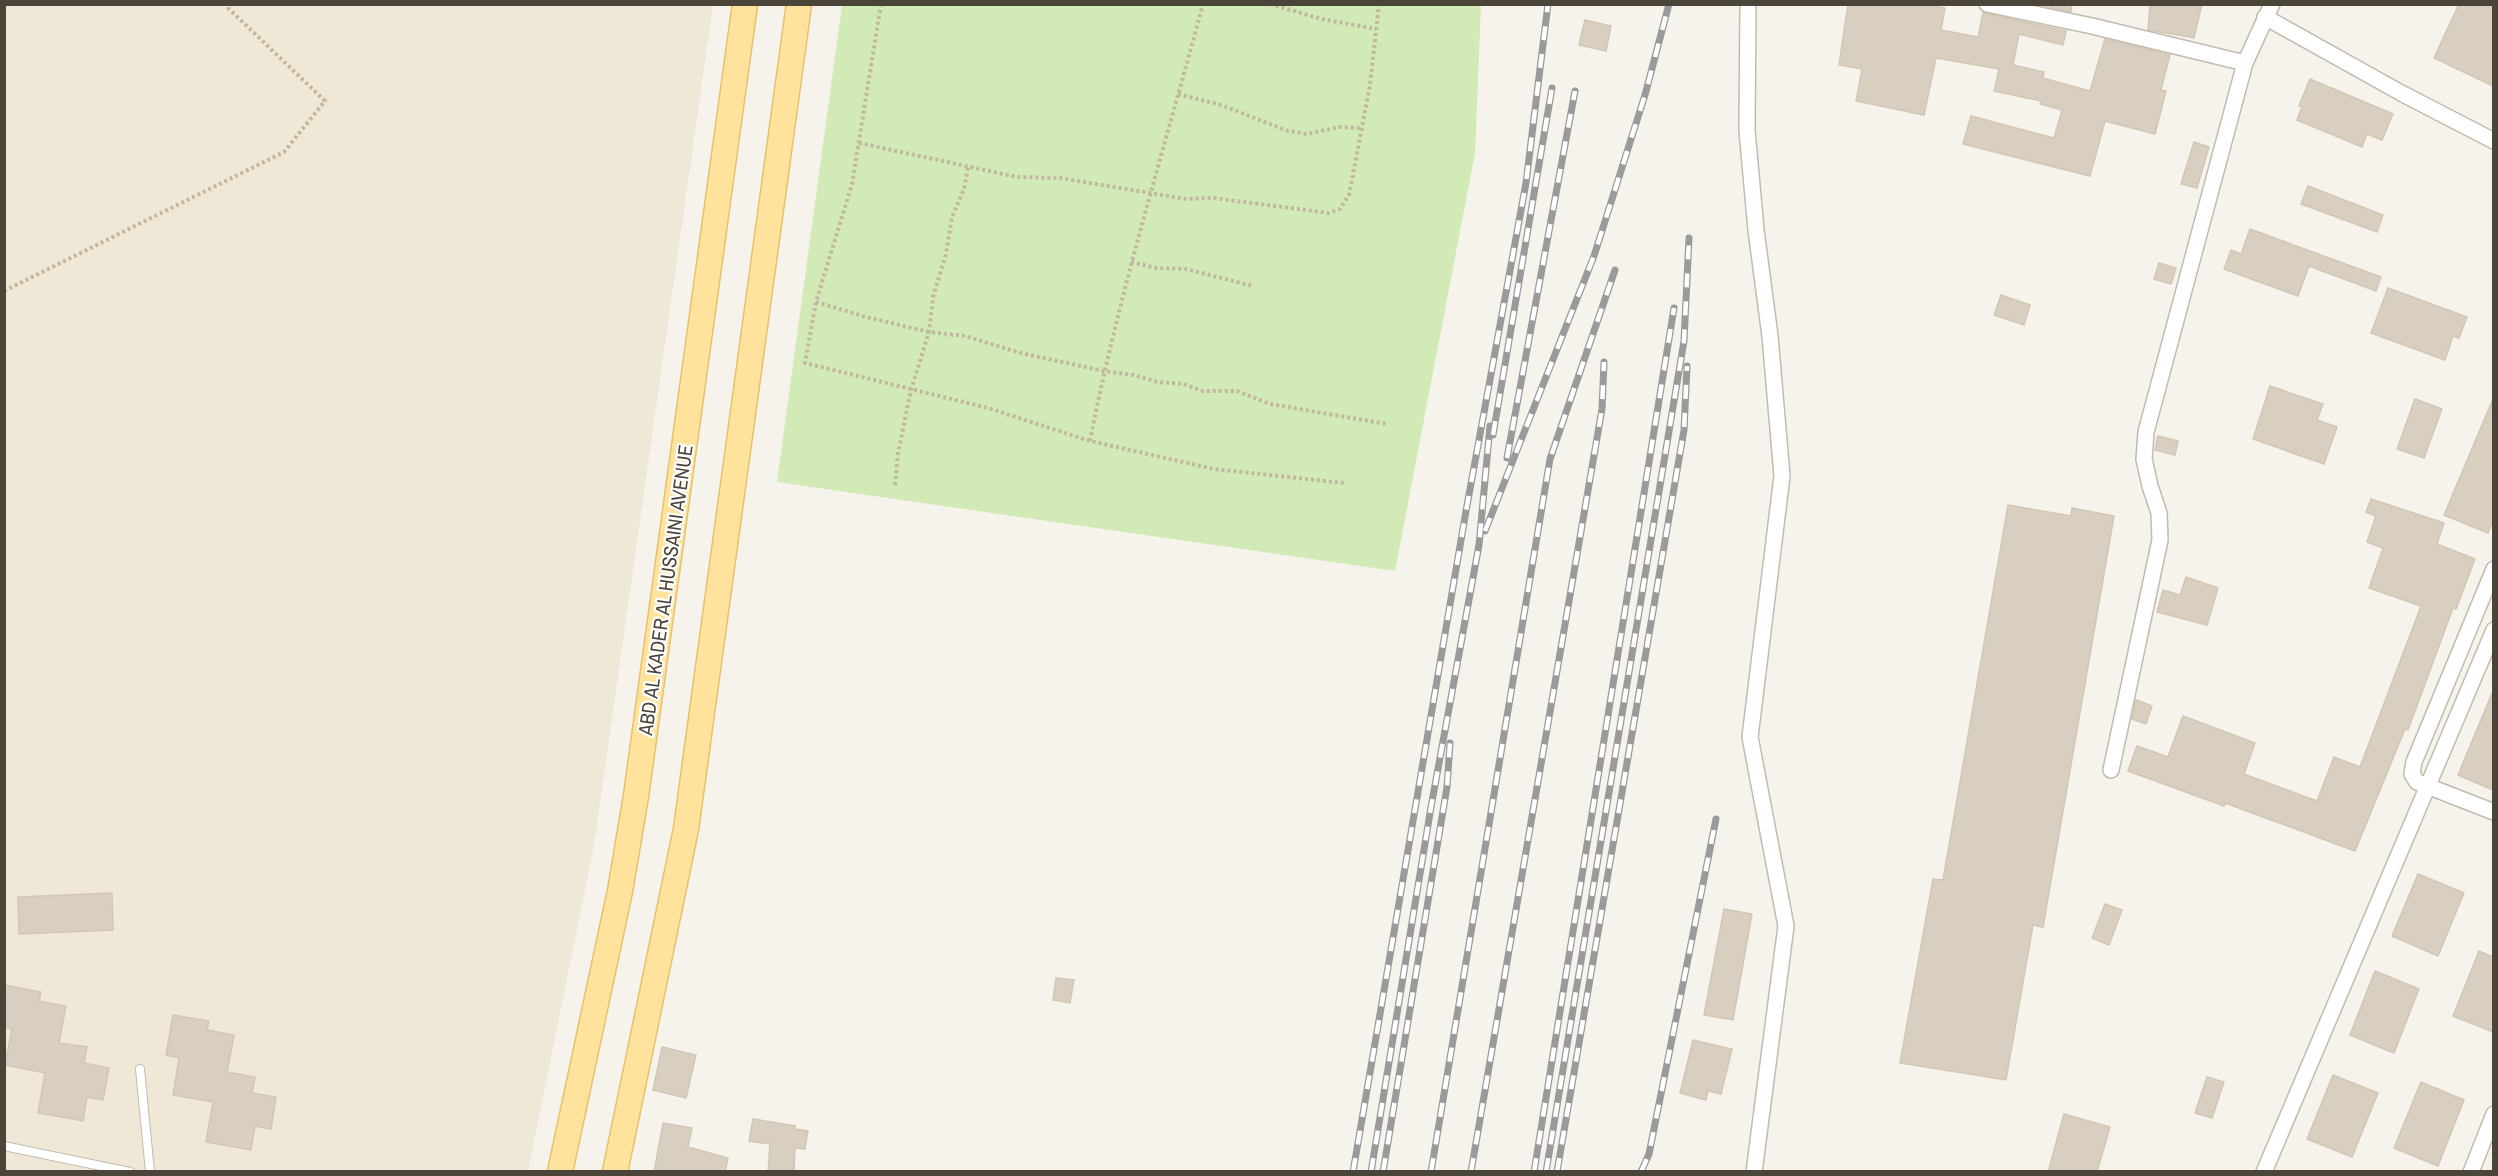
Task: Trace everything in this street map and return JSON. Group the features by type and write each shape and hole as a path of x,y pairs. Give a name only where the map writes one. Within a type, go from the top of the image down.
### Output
{"main road":[{"name":"ABD AL KADER AL HUSSAINI AVENUE","path":"560,1172 620,891 636,796 745,4"},
{"path":"615,1172 686,829 799,4"}],"street":[{"path":"1748,4 1747,130 1756,230 1770,336 1782,476 1750,737 1786,926 1754,1172"},
{"path":"1987,4 2092,26 2245,63"},
{"path":"2111,770 2160,540 2159,513 2144,459 2146,432 2245,63 2269,11 2403,94 2493,141"},
{"path":"2493,569 2414,762 2412,774 2418,782 2493,813"},
{"path":"2264,1172 2493,630"},
{"path":"2470,1172 2493,1114"}],"lane":[{"path":"140,1069 150,1172"},
{"path":"4,1146 130,1172"}],"path":[{"path":"4,291 284,152 325,101 229,9 228,4"},
{"path":"881,4 852,184 816,302 805,363 988,408 1090,441 1215,469 1344,483"},
{"path":"1090,441 1104,371 1131,262 1203,4"},
{"path":"1270,4 1322,19 1376,29"},
{"path":"859,143 1017,177 1060,177 1186,199 1213,198 1329,213 1341,209 1349,195 1370,85 1379,4"},
{"path":"1178,94 1221,105 1288,131 1307,134 1339,127 1361,128"},
{"path":"895,485 898,453 911,390 930,332 933,297 946,254 952,217 964,189 968,167"},
{"path":"1131,262 1156,268 1186,269 1253,286"},
{"path":"816,302 866,317 930,332 965,336 1021,353 1104,371 1133,375 1158,382 1184,384 1202,391 1237,392 1270,404 1387,424"}],"shaded area":[{"path":"5,5 713,5 594,846 528,1171 5,1172"}],"green space":[{"path":"842,5 1481,5 1475,153 1395,571 777,482"}],"building":[{"path":"1848,4 1926,4 1945,8 1941,30 1978,37 1983,13 2066,31 2063,45 2019,34 2013,65 2044,72 2043,78 2090,91 2105,39 2170,55 2161,90 2166,91 2155,134 2105,121 2090,176 1963,144 1971,116 2054,138 2062,110 2040,104 2041,101 1994,91 1999,69 1936,58 1924,115 1856,101 1862,69 1839,65"},
{"path":"2037,4 2072,4 2071,12"},
{"path":"2150,4 2202,4 2194,38 2148,30"},
{"path":"2459,4 2493,4 2493,86 2434,58"},
{"path":"1585,20 1611,26 1606,51 1579,45"},
{"path":"2310,79 2393,114 2382,140 2367,134 2362,147 2297,120 2302,107 2299,106"},
{"path":"2194,142 2209,147 2197,188 2181,184"},
{"path":"2308,186 2383,215 2377,232 2301,204"},
{"path":"2250,229 2381,277 2376,291 2309,266 2298,296 2224,269 2231,250 2241,254"},
{"path":"2159,263 2176,268 2171,284 2154,279"},
{"path":"2388,288 2467,317 2459,338 2453,336 2445,360 2371,333"},
{"path":"2001,295 2030,305 2024,325 1994,315"},
{"path":"2270,386 2323,404 2317,420 2337,427 2324,464 2253,439"},
{"path":"2415,399 2442,409 2424,458 2397,449"},
{"path":"2493,399 2493,520 2488,533 2444,515"},
{"path":"2158,436 2178,441 2175,455 2155,450"},
{"path":"2371,499 2444,523 2437,544 2475,559 2456,609 2453,608 2408,730 2405,729 2355,851 2225,803 2224,806 2128,771 2137,746 2168,757 2183,716 2255,743 2244,774 2317,801 2334,757 2360,767 2421,606 2369,588 2383,548 2367,542 2376,516 2366,512"},
{"path":"2008,505 2071,516 2072,508 2114,516 2043,927 2033,925 2006,1080 1900,1063 1933,879 1943,880"},
{"path":"2186,577 2218,588 2207,625 2157,612 2163,590 2180,595"},
{"path":"2493,691 2493,790 2458,775"},
{"path":"2136,700 2152,706 2146,724 2132,719"},
{"path":"2418,874 2464,893 2438,956 2392,936"},
{"path":"112,893 113,930 19,934 18,897"},
{"path":"2105,904 2122,910 2109,945 2092,938"},
{"path":"1724,909 1752,914 1733,1020 1704,1015"},
{"path":"2479,951 2493,957 2493,1032 2453,1016"},
{"path":"2375,971 2419,989 2394,1053 2350,1035"},
{"path":"1056,978 1074,980 1070,1003 1053,1000"},
{"path":"4,985 41,992 39,1001 66,1006 59,1043 87,1047 84,1063 109,1068 103,1100 87,1097 83,1121 38,1113 45,1073 5,1065 12,1029 4,1027"},
{"path":"173,1015 209,1021 207,1030 234,1035 227,1072 255,1077 252,1093 276,1097 271,1129 255,1126 251,1150 206,1142 213,1102 173,1095 179,1058 166,1055"},
{"path":"1693,1040 1732,1049 1721,1094 1708,1091 1706,1100 1680,1093"},
{"path":"662,1047 696,1055 686,1098 653,1090"},
{"path":"2333,1075 2378,1093 2352,1157 2307,1139"},
{"path":"2207,1077 2224,1082 2212,1118 2195,1113"},
{"path":"2421,1082 2464,1100 2438,1166 2394,1148"},
{"path":"2064,1114 2110,1127 2097,1172 2048,1172"},
{"path":"753,1119 795,1126 795,1129 808,1131 805,1149 795,1148 794,1172 768,1172 770,1144 749,1141"},
{"path":"663,1123 692,1128 688,1147 728,1158 725,1172 654,1172"}],"railway":[{"path":"1353,1172 1466,511 1526,183 1548,4"},
{"path":"1485,531 1594,256 1645,95 1669,4"},
{"path":"1493,435 1552,88"},
{"path":"1507,458 1575,91"},
{"path":"1546,1172 1684,341 1689,238"},
{"path":"1431,1172 1550,459 1615,270"},
{"path":"1534,1172 1674,308"},
{"path":"1471,1172 1602,409 1604,362"},
{"path":"1557,1172 1684,430 1687,366"},
{"path":"1371,1172 1431,807 1479,545 1490,426"},
{"path":"1383,1172 1447,787 1450,743"},
{"path":"1641,1172 1649,1154 1716,819"}]}
